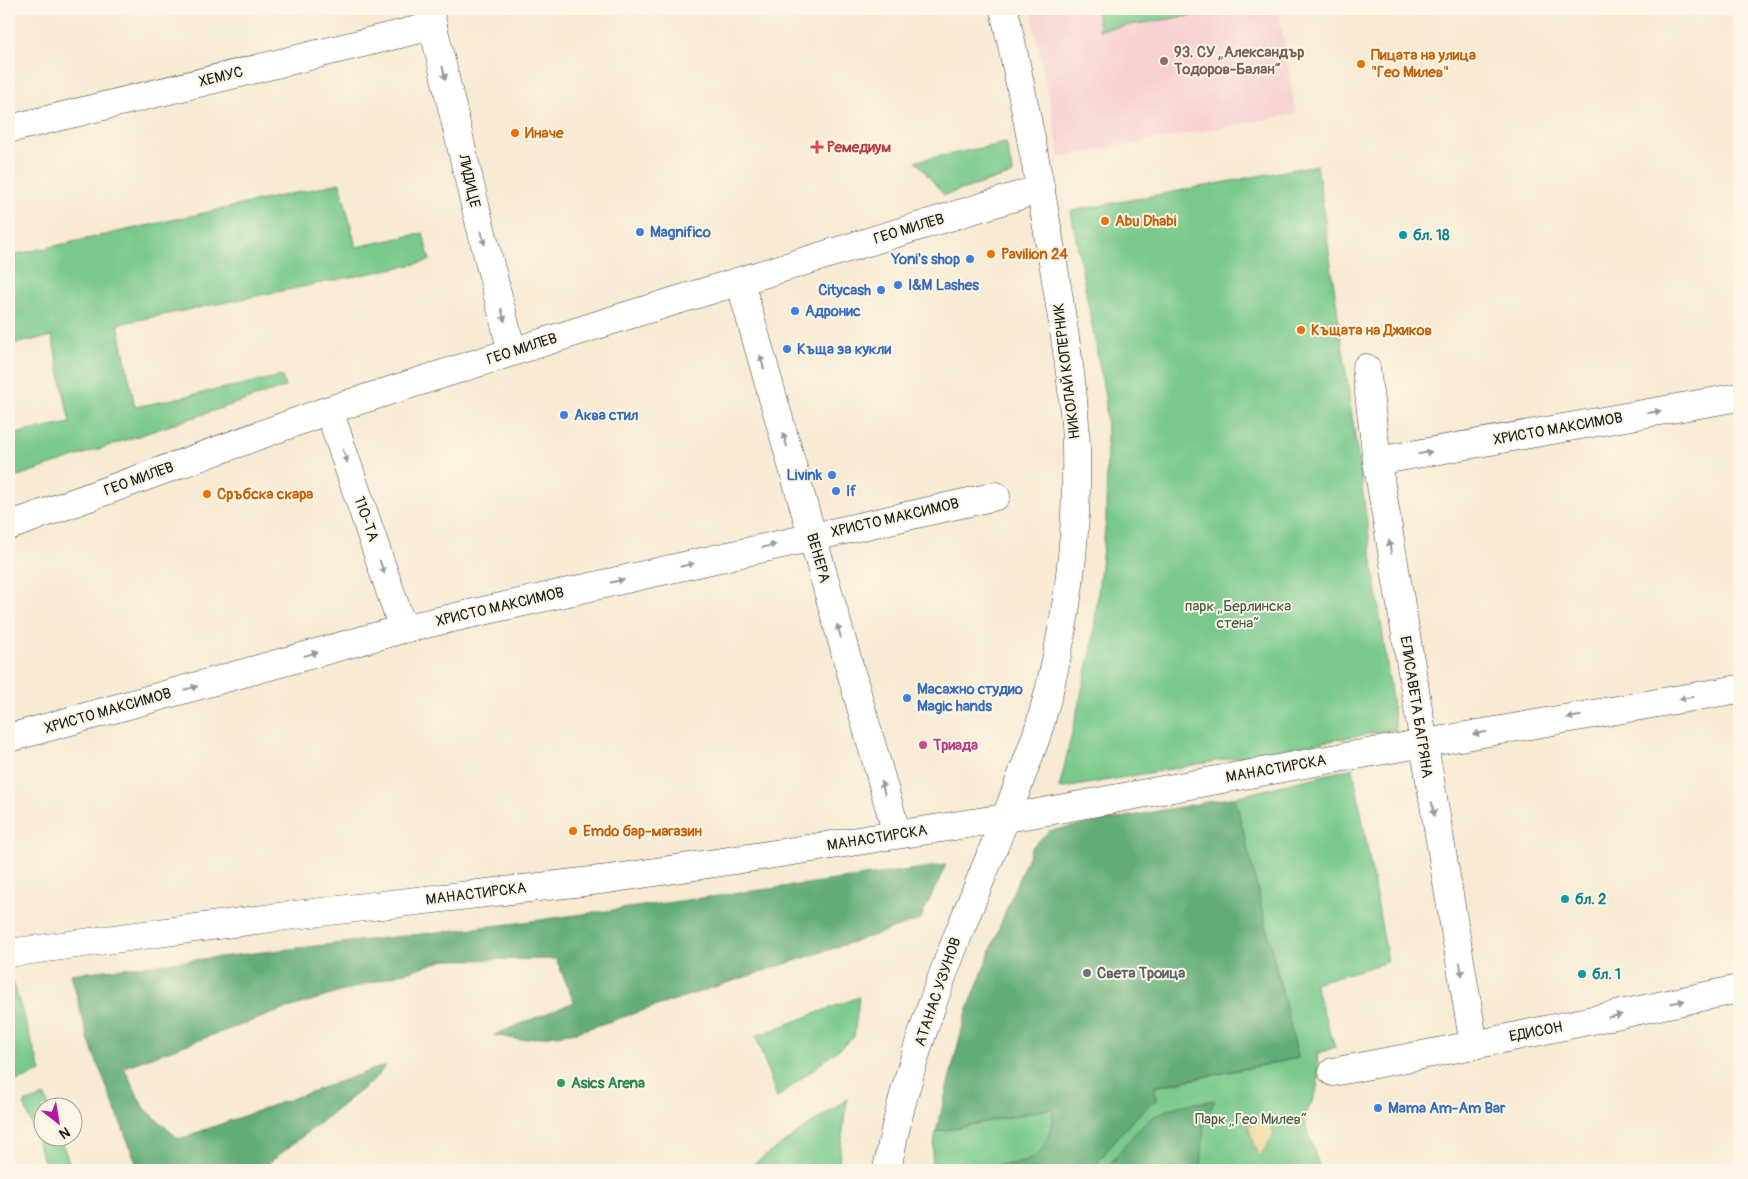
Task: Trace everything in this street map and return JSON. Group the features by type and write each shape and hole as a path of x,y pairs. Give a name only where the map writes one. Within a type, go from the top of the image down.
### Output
{"street":[{"name":"НИКОЛАЙ КОПЕРНИК","path":"1004,9 1041,189 1072,390 1076,453 1073,550 1059,645 1041,723 1006,818"},
{"name":"ХЕМУС","path":"9,128 431,17"},
{"name":"ЛИДИЦЕ","path":"431,17 473,198 512,352"},
{"name":"ГЕО МИЛЕВ","path":"9,526 330,410 1041,189"},
{"name":"ВЕНЕРА","path":"740,282 897,834"},
{"name":"ЕЛИСАВЕТА БАГРЯНА","path":"1366,368 1377,461 1422,743 1474,1045"},
{"name":"ХРИСТО МАКСИМОВ","path":"1377,461 1739,397"},
{"name":"110-ТА","path":"330,410 403,629"},
{"name":"ХРИСТО МАКСИМОВ","path":"9,738 403,629 996,496"},
{"name":"МАНАСТИРСКА","path":"9,953 286,916 609,879 1006,818 1422,743 1739,689"},
{"name":"АТАНАС УЗУНОВ","path":"887,1170 900,1106 932,1006 958,935 1006,818"},
{"name":"ЕДИСОН","path":"1333,1072 1474,1045 1739,989"}],"shaded area":[{"name":"93. СУ „Александър Тодоров-Балан“","path":"1031,9 1278,9 1296,114 1060,157"}],"green space":[{"path":"1096,9 1193,9 1194,15 1099,30"},
{"path":"1006,143 1013,174 944,195 916,161"},
{"name":"парк „Берлинска стена“","path":"1317,165 1396,729 1059,789 1092,647 1106,521 1107,435 1105,396 1071,211"},
{"path":"340,183 356,247 423,233 430,261 118,324 135,407 282,376 285,387 9,479 9,435 70,423 52,336 9,345 9,256"},
{"name":"Парк „Гео Милев“","path":"1353,768 1388,962 1314,983 1335,1047 1317,1054 1317,1087 1313,1101 1303,1116 1320,1170 930,1170 936,1132 1298,1058 1235,797"},
{"path":"1235,797 1298,1058 1155,1086 1156,1100 1129,1124 1092,1170 975,1170 986,1166 1018,1163 1036,1156 1049,1134 1052,1121 1052,1108 936,1132 965,1017 1032,847 1049,831"},
{"path":"946,865 920,920 577,1032 520,1040 494,1035 574,1002 556,959 445,960 288,1008 124,1067 143,1107 179,1139 386,1065 376,1078 260,1170 139,1170 88,1039 71,974 517,923"},
{"path":"9,982 13,982 41,1072 17,1081 9,1057"},
{"path":"859,997 854,1037 777,1098 756,1036"},
{"path":"847,1099 838,1170 745,1170"},
{"path":"32,1100 32,1126 24,1103"},
{"path":"1215,1100 1204,1121 1201,1170 1106,1170 1131,1138 1154,1117 1175,1107"},
{"path":"39,1146 63,1146 72,1170 47,1170"}],"sand":[{"path":"1269,1118 1274,1135 1259,1157 1248,1125"}],"place":[{"name":"93. СУ „Александър Тодоров-Балан“","path":"1164,61"},
{"name":"Пицата на улица \"Гео Милев\"","path":"1361,64"},
{"name":"Иначе","path":"515,133"},
{"name":"Ремедиум","path":"817,147"},
{"name":"Abu Dhabi","path":"1105,221"},
{"name":"Magnifico","path":"640,232"},
{"name":"бл. 18","path":"1403,235"},
{"name":"Pavilion 24","path":"991,254"},
{"name":"Yoni's shop","path":"970,259"},
{"name":"I&M Lashes","path":"898,285"},
{"name":"Citycash","path":"881,290"},
{"name":"Адронис","path":"795,311"},
{"name":"Къщата на Джиков","path":"1301,330"},
{"name":"Къща за кукли","path":"787,349"},
{"name":"Аква стил","path":"564,415"},
{"name":"Livink","path":"832,475"},
{"name":"If","path":"836,491"},
{"name":"Сръбска скара","path":"207,494"},
{"name":"Масажно студио Magic hands","path":"907,698"},
{"name":"Триада","path":"923,745"},
{"name":"Emdo бар-магазин","path":"573,831"},
{"name":"бл. 2","path":"1565,899"},
{"name":"Света Троица","path":"1087,973"},
{"name":"бл. 1","path":"1582,974"},
{"name":"Asics Arena","path":"561,1083"},
{"name":"Mama Am-Am Bar","path":"1378,1108"}]}
